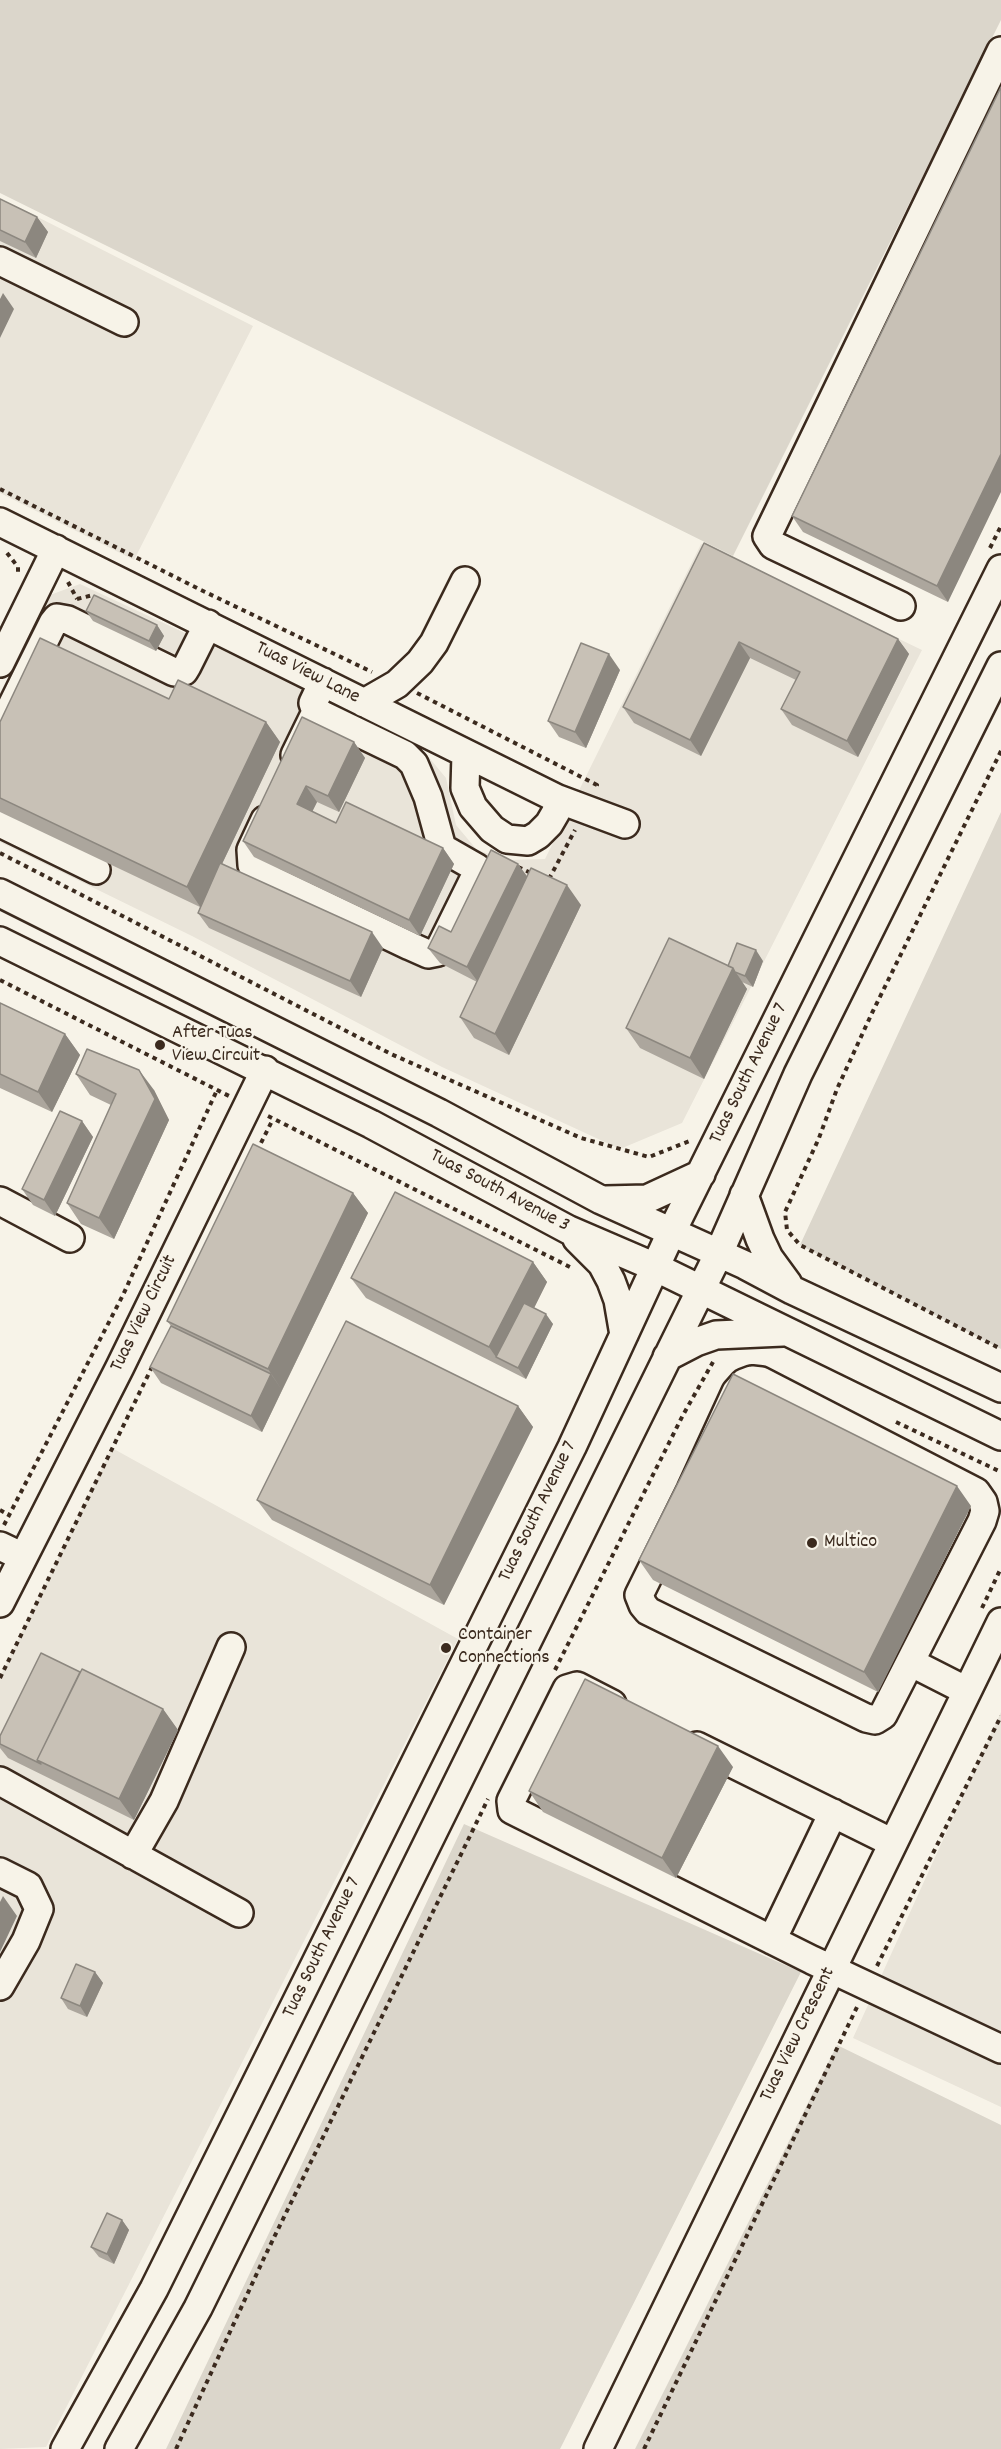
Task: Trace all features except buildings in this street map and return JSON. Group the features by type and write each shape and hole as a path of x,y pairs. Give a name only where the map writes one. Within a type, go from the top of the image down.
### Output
{"street":[{"path":"901,606 773,545 767,536 1001,51"},
{"path":"0,261 124,322"},
{"name":"Tuas View Lane","path":"0,522 558,799 625,824"},
{"path":"0,663 56,549"},
{"name":"Tuas South Avenue 7","path":"65,2449 154,2289 572,1447 671,1233 993,564"},
{"path":"364,703 398,684 420,662 434,643 465,581"},
{"path":"0,730 57,618 68,620 174,672 184,671 208,624"},
{"path":"119,2449 204,2297 701,1290 798,1074 1001,666"},
{"path":"316,712 405,755 414,764 428,797 442,848 477,868 477,873 438,952 428,954 410,946 274,881 252,865 251,850 316,712 313,703 323,682"},
{"path":"466,754 465,788 473,807 492,829 507,839 528,841 538,835 549,824 556,812 558,799"},
{"path":"0,823 96,870"},
{"name":"Tuas South Avenue 3","path":"0,893 439,1113 601,1200 719,1253 792,1290 1001,1388"},
{"name":"Tuas South Avenue 3","path":"0,941 265,1070 569,1230 655,1267 1001,1436"},
{"name":"Tuas View Circuit","path":"0,1603 12,1551 265,1070"},
{"path":"601,1200 647,1199 701,1174"},
{"path":"744,1194 764,1249 792,1290"},
{"path":"0,1201 70,1238"},
{"path":"569,1230 602,1264 611,1281 618,1300 624,1335"},
{"path":"667,1357 696,1342 716,1335 787,1332"},
{"path":"752,1380 761,1381 976,1492 983,1502 985,1511 982,1521 910,1662 883,1715 875,1720 866,1718 648,1611 642,1605 639,1595 736,1392 744,1383 752,1380"},
{"name":"Tuas View Crescent","path":"598,2449 1001,1622"},
{"path":"133,1855 164,1801 231,1647"},
{"path":"910,1662 967,1691"},
{"path":"630,1713 577,1686 567,1689 511,1801 512,1810 831,1969 1001,2049"},
{"path":"673,1734 893,1843"},
{"path":"0,1781 239,1913"},
{"path":"772,1940 832,1813"},
{"path":"0,1872 28,1886 39,1909 27,1941 0,1986"}],"path":[{"path":"993,564 1001,526"},
{"path":"5,550 18,567 19,581"},
{"path":"1001,751 867,1023 785,1212 786,1230 800,1245 1001,1349"},
{"path":"0,853 391,1054 580,1138 649,1157 695,1138"},
{"path":"0,980 572,1268"},
{"path":"0,1534 123,1295 217,1090"},
{"path":"252,1161 273,1119"},
{"path":"554,1672 707,1368 716,1356"},
{"path":"0,1678 154,1362"},
{"path":"0,1510 9,1515"},
{"path":"644,2449 867,1986 1001,1716"},
{"path":"176,2449 264,2258 492,1791"}],"shaded area":[{"path":"0,0 1001,0 1001,20 733,556 0,193"},
{"path":"0,198 253,326 134,560 0,493"},
{"path":"701,544 922,650 682,1123 620,1149 442,1067 192,936 0,842 0,693 50,595 80,584 309,691 422,749 446,778 456,825 477,850 507,860 545,859"},
{"path":"1001,812 1001,1349 800,1245"},
{"path":"112,1448 458,1639 46,2447 0,2449 0,1677"},
{"path":"1001,1712 1001,2107 853,2038"},
{"path":"464,1824 801,1972 560,2449 166,2449"},
{"path":"837,2045 1001,2125 1001,2449 635,2449"}],"place":[{"name":"After Tuas View Circuit","path":"160,1045"},
{"name":"Multico","path":"812,1543"},
{"name":"Container Connections","path":"446,1648"}]}
